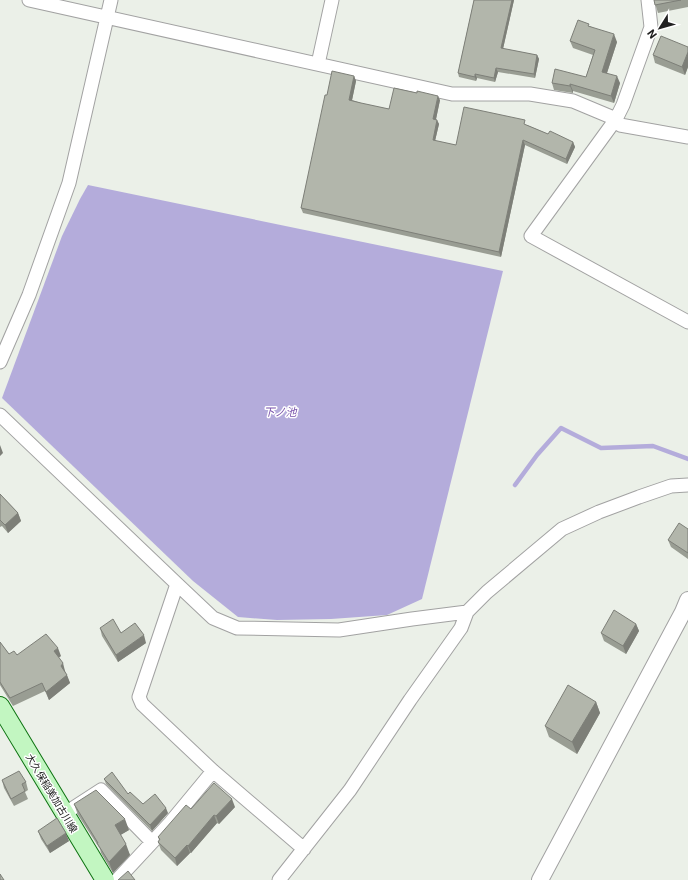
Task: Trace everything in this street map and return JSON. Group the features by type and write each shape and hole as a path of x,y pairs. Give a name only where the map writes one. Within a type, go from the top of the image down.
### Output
{"main road":[{"name":"大久保稲美加古川線","path":"0,706 64,814 107,880"}],"street":[{"path":"28,0 452,94 530,94 573,101 616,119 620,125 688,137"},
{"path":"0,362 29,295 70,183 111,0"},
{"path":"318,64 332,0"},
{"path":"648,0 651,27 623,105 616,119 531,236 688,322"},
{"path":"0,415 213,618 237,628 339,630 412,618 467,612"},
{"path":"279,880 350,790 410,700 461,628 467,612 487,592 562,529 599,512 645,495 671,486 688,485"},
{"path":"176,584 139,697 142,704 213,771 304,849"},
{"path":"540,880 686,609"},
{"path":"107,880 152,842 170,823 213,771"},
{"path":"64,814 101,790 152,842"}],"water":[{"name":"下ノ池","path":"88,185 503,271 422,599 387,615 331,619 277,620 238,617 193,581 2,398 62,236"}],"building":[{"path":"474,0 512,0 501,48 537,55 534,74 496,68 494,78 475,74 475,77 458,73"},
{"path":"654,0 681,0 655,5"},
{"path":"578,20 589,24 588,26 614,34 602,72 617,76 611,96 570,84 570,86 552,83 555,69 586,77 595,50 570,41"},
{"path":"661,36 688,47 688,52 682,67 653,55"},
{"path":"332,71 354,76 349,100 361,103 389,109 394,88 438,96 433,119 437,120 433,140 456,145 464,107 525,120 524,124 548,134 550,131 573,142 566,159 523,140 499,252 301,208 325,95 327,95"},
{"path":"0,494 18,513 5,525 0,520"},
{"path":"679,523 688,529 688,553 668,540"},
{"path":"614,610 636,624 623,646 601,633"},
{"path":"113,619 121,633 135,623 144,635 116,655 100,628"},
{"path":"46,634 58,648 54,651 63,663 61,666 67,675 46,692 42,683 10,698 0,682 0,642 9,654 14,651 17,655"},
{"path":"568,685 596,702 572,742 545,726"},
{"path":"19,771 26,782 22,784 25,791 11,799 2,780"},
{"path":"112,772 128,794 130,792 143,804 155,794 166,808 150,825 104,779"},
{"path":"214,783 232,799 216,816 214,815 188,846 187,845 175,858 158,842 160,839 158,837 186,805 191,809"},
{"path":"96,790 125,819 115,825 126,844 109,862 74,804"},
{"path":"57,818 66,833 47,846 38,831"},
{"path":"128,871 135,880 118,880"},
{"path":"0,874 4,880 0,880"}],"waterway":[{"path":"515,485 537,455 561,428 601,448 653,446 688,459"}]}
